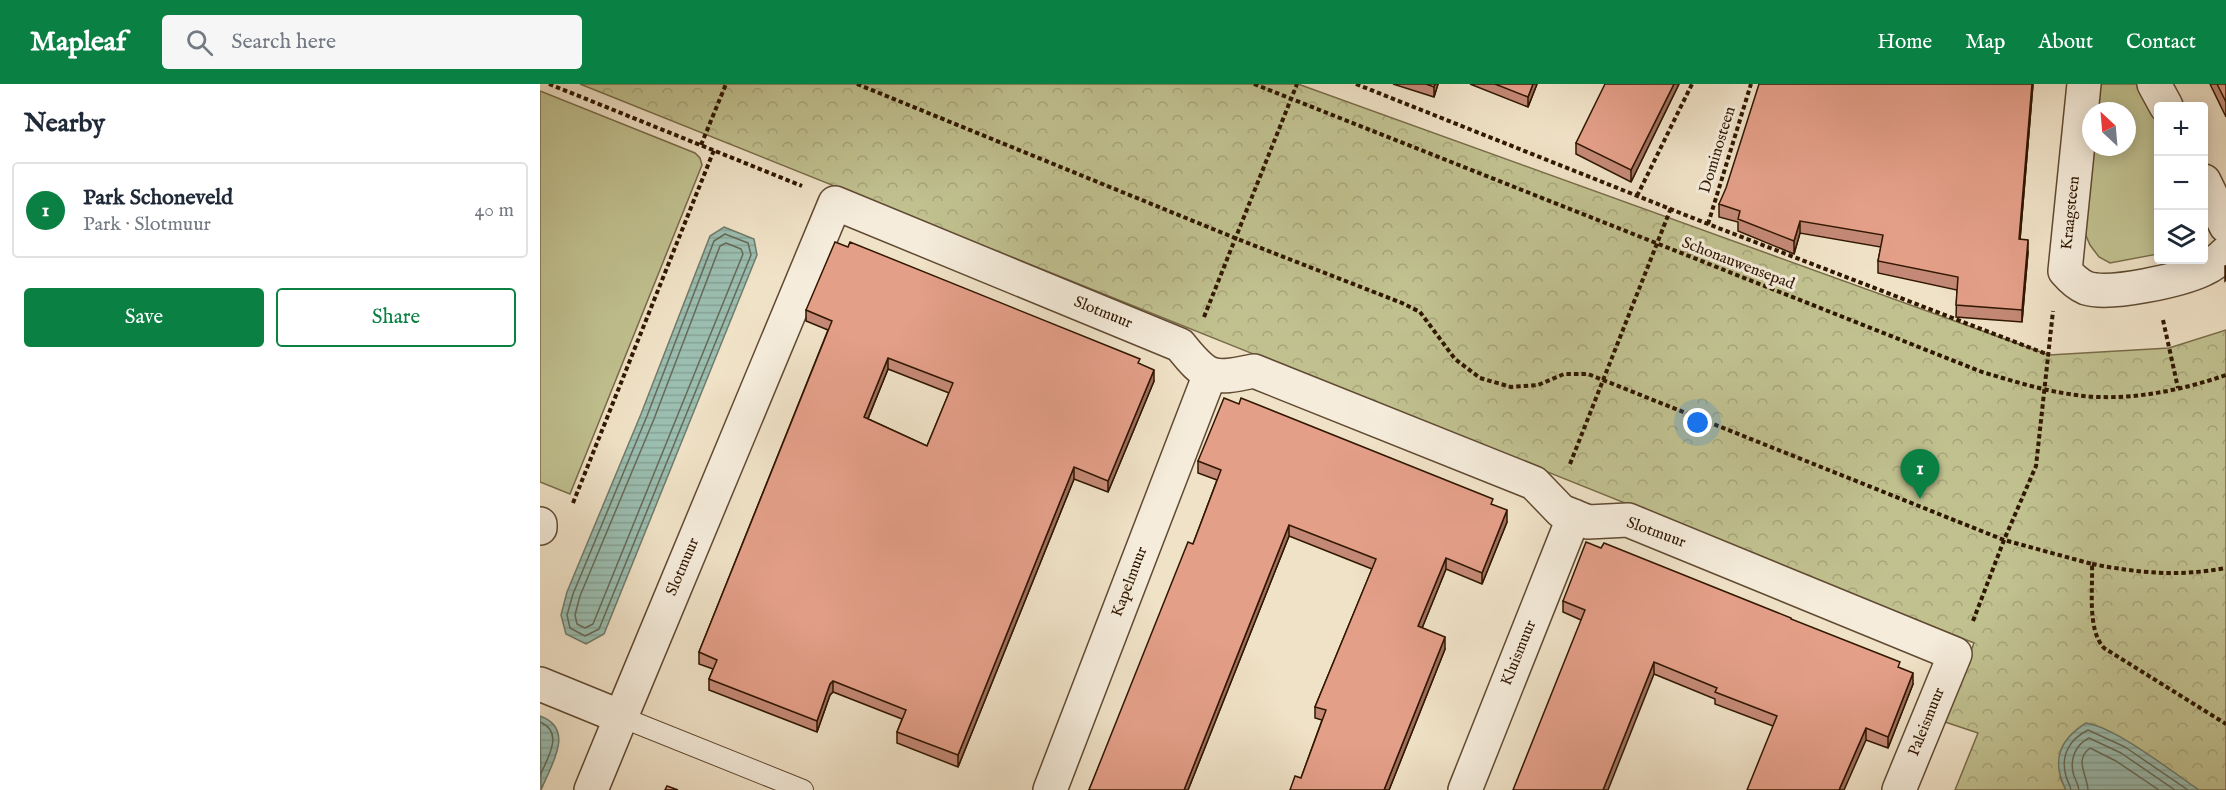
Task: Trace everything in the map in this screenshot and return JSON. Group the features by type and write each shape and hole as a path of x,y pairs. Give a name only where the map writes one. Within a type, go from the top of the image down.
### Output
{"street":[{"name":"Kraagsteen","path":"2084,84 2065,271 2075,282 2088,288 2103,289 2155,284 2203,270 2217,262 2226,253"},
{"path":"2154,84 2164,102"},
{"path":"2208,189 2226,226"},
{"name":"Slotmuur","path":"621,717 835,203 1180,345 1199,365"},
{"path":"1199,365 1222,378 1254,372 1534,483 1564,510"},
{"name":"Kapelmuur","path":"1050,790 1199,365"},
{"name":"Slotmuur","path":"1564,510 1588,522 1628,519 1954,654"},
{"name":"Kluismuur","path":"1464,790 1564,510"},
{"name":"Paleismuur","path":"1899,790 1954,654"},
{"path":"540,684 621,717 591,790"}],"lane":[{"path":"621,717 803,790"}],"path":[{"path":"549,84 813,190 835,203"},
{"path":"701,145 726,84"},
{"path":"857,84 1235,238 1402,303 1420,312 1455,359 1479,378 1511,387 1538,386 1564,374 1588,374 2004,540 2092,564 2142,573 2197,574 2226,568"},
{"name":"Schonauwensepad","path":"1254,84 1982,372 2045,390 2078,396 2112,397 2143,395 2226,375"},
{"path":"1199,365 1235,238 1297,84"},
{"path":"1357,84 1708,224 2049,355"},
{"path":"1637,196 1692,84"},
{"name":"Dominosteen","path":"1708,224 1751,84"},
{"path":"540,526 570,511 714,150"},
{"path":"1564,510 1602,379 1671,208"},
{"name":"Kraagsteen","path":"1954,654 1968,633 2036,466 2053,307 2065,271"},
{"path":"2155,284 2178,388"},
{"path":"2092,564 2093,628 2096,640 2104,648 2226,724"}],"green space":[{"path":"580,84 1298,84 2049,355 2169,348 2226,330 2226,790 2199,790 2127,742 2093,725 2086,724 2060,777 2066,790 1955,790 1978,733 1945,722 1974,643"},
{"path":"2098,84 2139,84 2154,114 2154,255 2110,263 2099,257 2084,231 2090,156 2136,156 2136,102 2095,102"},
{"path":"540,91 695,153 702,165 570,494 540,482"}],"water":[{"path":"724,227 754,239 757,255 604,634 586,644 566,634 561,615 567,592 641,414 710,236"},
{"path":"540,716 551,722 557,730 559,739 555,759 541,790"},
{"path":"2086,723 2128,741 2199,790 2066,790 2059,770 2060,752 2069,737"}],"building":[{"path":"1495,84 1533,84 1528,97"},
{"path":"1605,84 1674,84 1631,170 1576,143"},
{"path":"1759,84 2032,84 2019,239 2028,240 2022,310 1956,305 1958,277 1878,261 1883,235 1800,221 1794,241 1738,219 1740,211 1719,204"},
{"path":"2217,84 2226,84 2226,102"},
{"path":"835,242 848,247 850,242 1140,359 1138,363 1154,370 1108,481 1074,467 958,755 897,732 906,710 833,681 817,721 709,679 717,660 699,652 832,321 806,310","holes":["888,358 953,383 927,446 864,417"]},
{"path":"1224,398 1239,404 1241,398 1493,499 1491,504 1507,510 1482,573 1446,558 1418,626 1445,637 1384,790 1290,790 1295,776 1301,778 1326,710 1315,707 1376,559 1289,525 1184,790 1089,790 1188,542 1193,544 1221,470 1198,461"},
{"path":"1586,542 1601,548 1604,543 1900,662 1898,667 1913,673 1888,737 1866,728 1839,790 1747,790 1777,716 1715,692 1717,688 1654,662 1603,790 1513,790 1585,610 1563,601"},
{"path":"667,786 678,790 665,790"}],"place":[{"name":"Park Schoneveld","path":"1920,499"}]}
